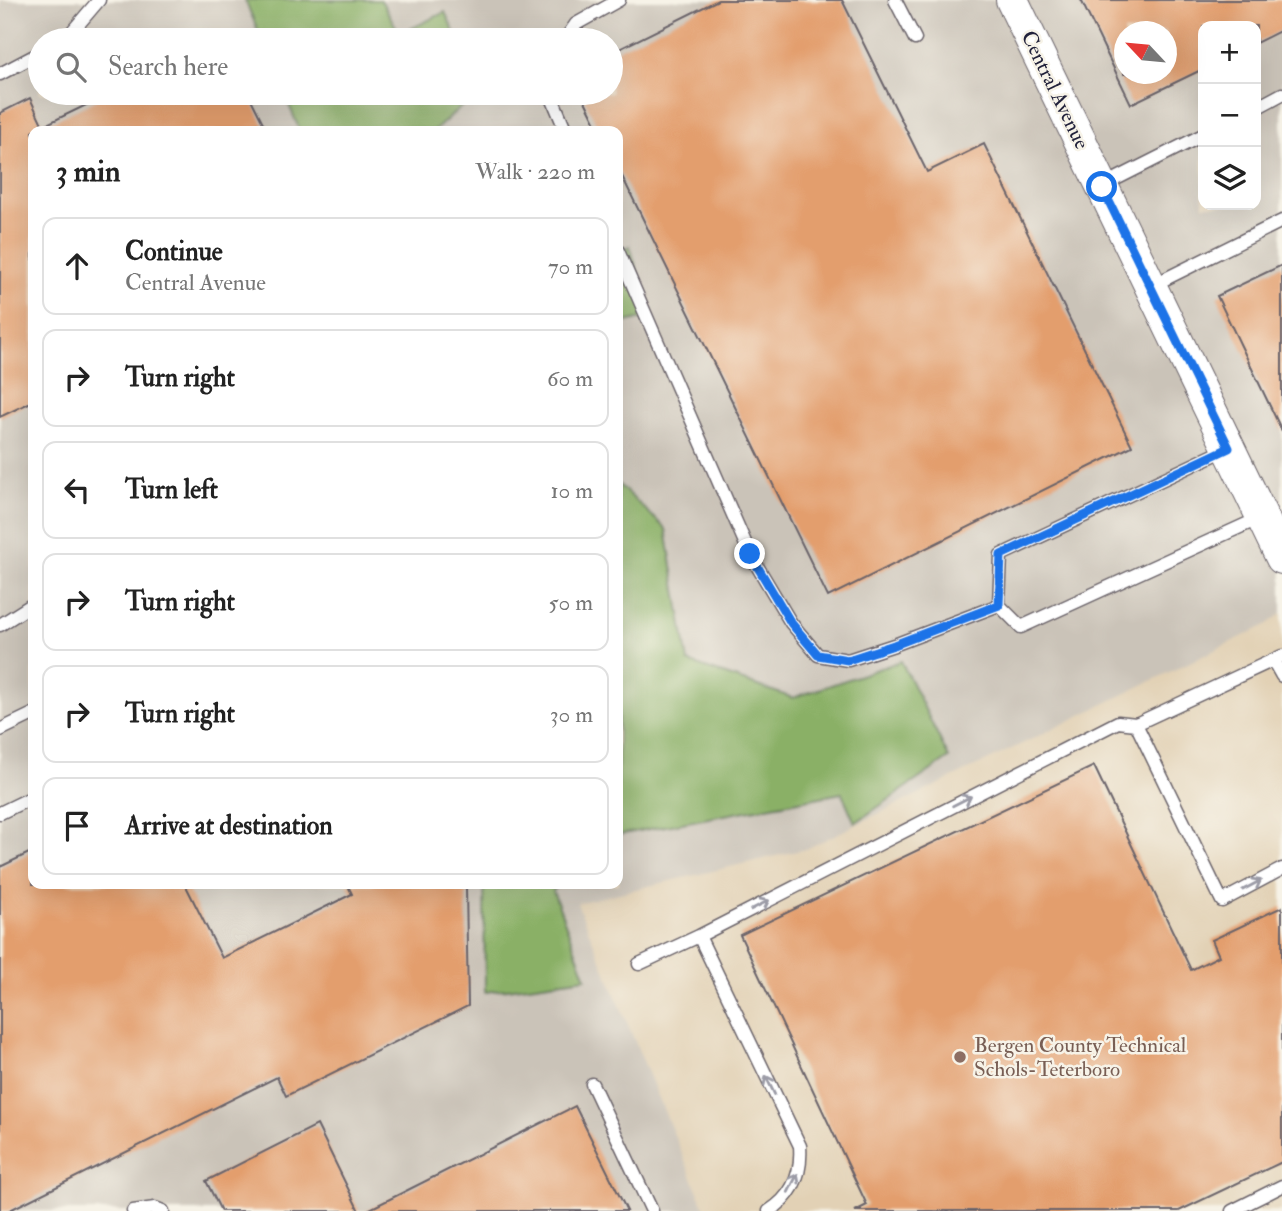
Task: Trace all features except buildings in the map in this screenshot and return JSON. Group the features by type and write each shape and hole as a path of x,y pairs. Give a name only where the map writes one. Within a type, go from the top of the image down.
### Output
{"street":[{"name":"Central Avenue","path":"1012,0 1282,558"}],"lane":[{"path":"75,28 99,0"},
{"path":"573,28 620,0"},
{"path":"895,0 915,39"},
{"path":"0,74 28,59"},
{"path":"1261,105 1282,94"},
{"path":"555,105 564,126"},
{"path":"1102,187 1198,138"},
{"path":"1150,286 1282,221"},
{"path":"623,262 750,554 791,623 818,655 848,660 904,642 999,605"},
{"path":"1229,448 1001,555 999,605 1021,627 1262,517"},
{"path":"0,625 28,607"},
{"path":"639,964 1118,722 1136,724 1278,658 1282,676"},
{"path":"0,730 28,716"},
{"path":"1136,724 1222,901 1282,869"},
{"path":"0,813 28,799"},
{"path":"699,936 800,1146 801,1166 792,1189 779,1205 769,1211"},
{"path":"592,1084 652,1211"},
{"path":"1231,1211 1282,1186"},
{"path":"133,1211 155,1208 163,1211"}],"shaded area":[{"path":"0,0 1282,0 1282,613 1266,625 806,849 577,903 706,1211 0,1211"},
{"name":"Bergen County Technical Schols-Teterboro","path":"1282,613 1282,1211 699,1211 576,903 806,849"}],"green space":[{"path":"245,0 381,0 397,28 257,28"},
{"path":"445,12 452,28 412,28"},
{"path":"289,105 463,105 440,126 298,126"},
{"path":"630,246 651,316 623,323 623,250"},
{"path":"623,489 666,529 688,662 793,698 901,661 949,758 855,823 842,793 623,834"},
{"path":"484,889 554,889 586,978 485,992"}],"place":[{"name":"Bergen County Technical Schols-Teterboro","path":"960,1057"}],"route":[{"path":"750,554 791,623 818,655 848,660 999,605 1001,555 1229,448 1102,187"}]}
